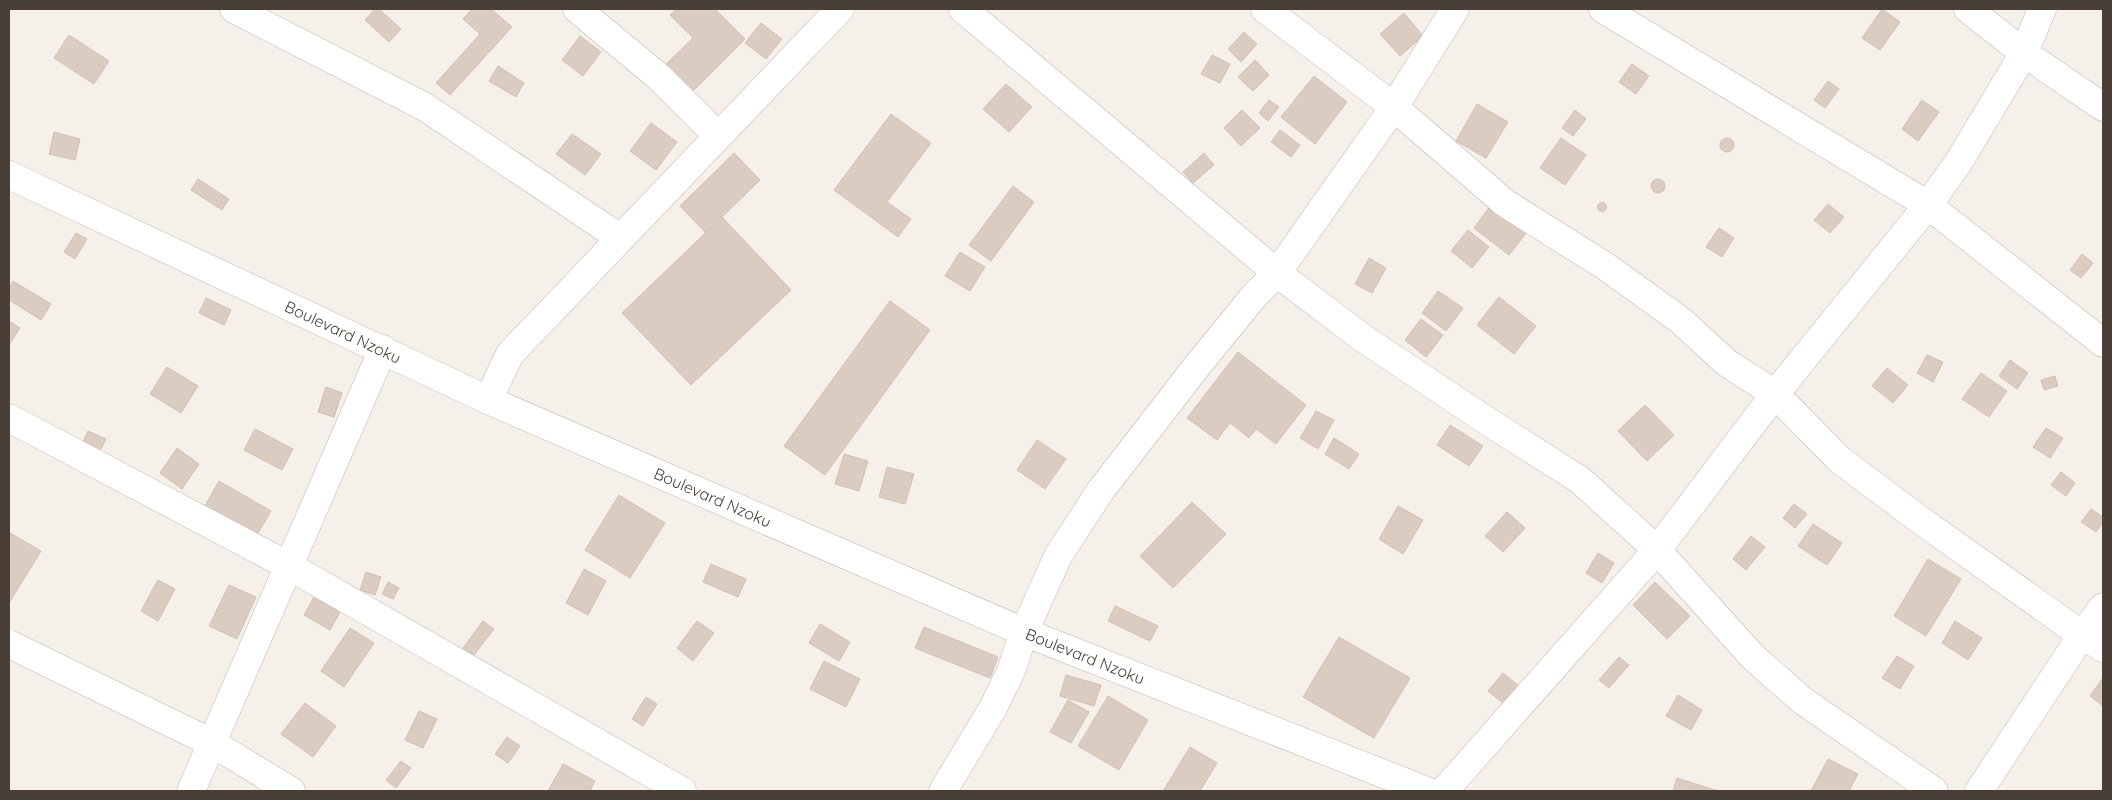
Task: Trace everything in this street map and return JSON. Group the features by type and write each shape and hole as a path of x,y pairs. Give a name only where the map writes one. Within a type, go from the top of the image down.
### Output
{"street":[{"path":"234,9 425,107 620,238"},
{"path":"577,9 659,78 718,136"},
{"path":"488,400 510,354 840,9"},
{"path":"963,9 1277,273 1364,339 1580,480 1657,550 1753,657 1803,701 1934,791"},
{"path":"1265,9 1394,107 1505,203 1605,266 1680,320 1728,363 1775,394 1840,460 1916,517 2093,642"},
{"path":"943,791 993,708 1011,670 1024,632 1058,556 1101,490 1203,358 1255,295 1277,273 1394,107 1455,9"},
{"path":"1603,9 1928,205 2103,343"},
{"path":"1968,9 2024,53 2103,107"},
{"path":"1444,791 1657,550 1775,394 1928,205 1958,163 2024,53 2042,9"},
{"name":"Boulevard Nzoku","path":"9,175 383,349 488,400 1024,632 1427,791"},
{"path":"191,791 383,349"},
{"path":"9,418 289,566 682,791"},
{"path":"1979,791 2093,642 2103,607"},
{"path":"9,644 212,743 291,791"}],"building":[{"path":"375,9 379,9 401,29 389,42 365,20"},
{"path":"472,9 491,9 512,27 450,95 436,83 480,34 463,19"},
{"path":"676,9 715,9 745,39 688,96 661,69 693,38 670,15"},
{"path":"1882,9 1900,22 1880,50 1862,38"},
{"path":"1404,13 1423,36 1400,56 1380,34"},
{"path":"761,23 782,39 766,59 745,43"},
{"path":"1244,32 1257,44 1241,62 1228,49"},
{"path":"69,35 109,61 94,84 54,58"},
{"path":"580,36 601,52 583,76 562,60"},
{"path":"1212,55 1230,64 1220,83 1201,74"},
{"path":"1255,60 1269,75 1253,91 1238,77"},
{"path":"1632,64 1649,76 1636,94 1619,82"},
{"path":"498,66 524,83 516,97 489,81"},
{"path":"1314,76 1347,102 1315,144 1281,117"},
{"path":"1828,81 1839,89 1825,108 1814,100"},
{"path":"1006,84 1032,107 1009,132 983,109"},
{"path":"1269,100 1279,107 1268,121 1259,113"},
{"path":"1922,100 1939,112 1918,141 1902,129"},
{"path":"1477,104 1508,122 1486,158 1456,141"},
{"path":"1242,110 1260,128 1241,146 1224,128"},
{"path":"1575,110 1586,119 1573,136 1562,128"},
{"path":"891,114 931,143 887,202 911,219 898,237 834,190"},
{"path":"651,123 677,142 656,170 630,151"},
{"path":"1280,130 1300,145 1291,157 1271,142"},
{"path":"54,132 80,139 75,160 49,154"},
{"path":"572,134 601,154 585,175 556,154"},
{"path":"1561,138 1586,155 1565,185 1540,168"},
{"path":"1727,138 1732,140 1734,145 1732,150 1727,152 1722,150 1720,145 1722,140"},
{"path":"734,153 760,180 706,233 680,206"},
{"path":"1204,153 1214,165 1193,183 1183,172"},
{"path":"198,179 229,199 222,210 191,190"},
{"path":"1658,179 1663,181 1665,186 1663,191 1658,193 1653,191 1651,186 1653,181"},
{"path":"1013,186 1034,202 991,261 969,245"},
{"path":"1602,202 1607,207 1602,212 1597,207"},
{"path":"1828,204 1844,217 1830,233 1814,220"},
{"path":"1491,205 1527,232 1509,255 1474,228"},
{"path":"722,217 791,290 691,385 622,313"},
{"path":"1719,228 1734,238 1722,257 1706,247"},
{"path":"1468,230 1489,247 1472,268 1451,251"},
{"path":"76,233 87,239 75,259 64,252"},
{"path":"960,252 985,267 970,291 945,276"},
{"path":"2082,254 2093,263 2081,278 2070,270"},
{"path":"1369,258 1386,268 1372,293 1355,284"},
{"path":"13,281 51,304 41,320 9,300 9,288"},
{"path":"1438,291 1463,308 1446,331 1422,313"},
{"path":"1499,297 1536,326 1514,354 1477,325"},
{"path":"206,298 231,310 224,325 199,313"},
{"path":"890,301 930,330 825,475 784,446"},
{"path":"1421,319 1443,335 1426,357 1405,340"},
{"path":"9,321 20,328 9,345"},
{"path":"1238,352 1306,405 1276,444 1256,429 1249,438 1230,423 1217,440 1187,418"},
{"path":"1927,355 1943,362 1933,382 1917,373"},
{"path":"2010,360 2028,373 2017,389 1999,376"},
{"path":"167,367 198,386 181,413 150,394"},
{"path":"1887,368 1908,385 1893,403 1872,386"},
{"path":"1981,373 2007,391 1989,417 1962,399"},
{"path":"2055,376 2058,386 2044,390 2041,380"},
{"path":"326,387 342,393 334,417 318,412"},
{"path":"1645,405 1674,435 1647,461 1618,431"},
{"path":"1316,411 1334,420 1318,449 1300,438"},
{"path":"1450,425 1483,446 1469,466 1437,445"},
{"path":"2046,428 2063,438 2050,458 2033,447"},
{"path":"255,429 293,449 282,470 244,450"},
{"path":"88,431 106,439 97,457 80,448"},
{"path":"1334,438 1359,454 1349,469 1325,454"},
{"path":"1037,440 1066,459 1045,489 1017,470"},
{"path":"177,448 199,464 182,489 160,473"},
{"path":"844,454 868,461 859,491 835,484"},
{"path":"887,467 914,474 905,504 879,497"},
{"path":"2061,472 2075,483 2066,496 2051,485"},
{"path":"219,481 271,511 257,535 205,506"},
{"path":"619,495 665,523 630,578 585,550"},
{"path":"1192,502 1226,534 1173,588 1140,556"},
{"path":"1794,504 1807,514 1795,528 1783,518"},
{"path":"1398,506 1423,520 1403,554 1379,539"},
{"path":"2091,509 2103,517 2103,522 2096,532 2081,522"},
{"path":"1507,512 1525,528 1503,552 1485,536"},
{"path":"1813,524 1842,543 1827,565 1798,546"},
{"path":"10,533 41,551 9,603 9,535"},
{"path":"1751,536 1765,547 1746,570 1733,559"},
{"path":"1598,553 1614,563 1602,583 1586,573"},
{"path":"1928,559 1961,579 1926,636 1894,616"},
{"path":"711,564 746,579 738,597 703,582"},
{"path":"584,569 606,581 588,615 566,603"},
{"path":"366,572 381,577 375,595 360,590"},
{"path":"158,580 175,589 158,621 141,611"},
{"path":"388,582 399,588 393,599 382,594"},
{"path":"1655,582 1690,616 1667,639 1633,605"},
{"path":"229,585 256,597 237,639 209,626"},
{"path":"314,597 340,612 330,630 304,615"},
{"path":"1115,606 1158,626 1150,641 1108,621"},
{"path":"483,621 494,629 474,655 463,648"},
{"path":"697,621 714,633 693,661 677,648"},
{"path":"1955,621 1982,638 1968,660 1942,643"},
{"path":"820,624 850,642 839,661 809,643"},
{"path":"924,627 998,657 990,678 915,648"},
{"path":"350,628 374,643 344,687 321,671"},
{"path":"1339,637 1410,678 1374,738 1303,697"},
{"path":"1897,656 1914,666 1900,689 1882,678"},
{"path":"1619,657 1629,665 1609,688 1599,680"},
{"path":"824,661 860,679 846,707 810,689"},
{"path":"1503,673 1519,686 1504,704 1488,691"},
{"path":"1066,675 1101,685 1094,706 1060,696"},
{"path":"2103,680 2103,706 2090,696"},
{"path":"1678,695 1702,710 1691,730 1666,716"},
{"path":"1108,696 1148,720 1119,770 1078,746"},
{"path":"646,697 657,704 643,726 632,719"},
{"path":"1068,700 1089,712 1071,743 1050,732"},
{"path":"305,703 336,726 313,757 281,734"},
{"path":"419,711 437,719 423,748 405,740"},
{"path":"507,737 520,746 508,763 495,754"},
{"path":"1190,747 1217,763 1200,791 1163,791"},
{"path":"1828,759 1858,774 1849,791 1811,791"},
{"path":"401,761 411,768 396,788 386,780"},
{"path":"563,764 595,781 590,791 548,791"},
{"path":"1677,778 1718,791 1673,791"}]}
